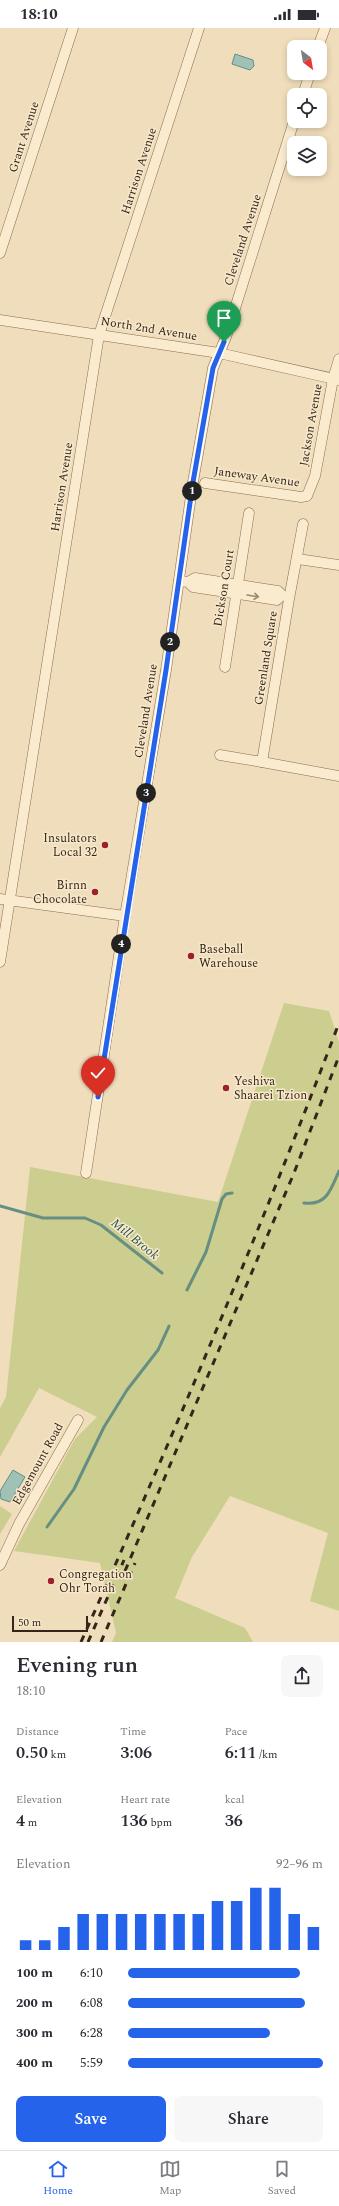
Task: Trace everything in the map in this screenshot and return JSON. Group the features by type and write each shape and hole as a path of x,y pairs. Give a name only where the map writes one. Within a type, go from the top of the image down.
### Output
{"street":[{"name":"Grant Avenue","path":"0,254 73,28"},
{"name":"Harrison Avenue","path":"0,962 5,900 99,335 199,28"},
{"path":"321,40 325,28"},
{"name":"Cleveland Avenue","path":"86,1173 125,916 184,582 211,383 219,353 292,128"},
{"name":"North 2nd Avenue","path":"0,320 219,353 336,380"},
{"name":"Jackson Avenue","path":"315,476 336,380 339,358"},
{"name":"Janeway Avenue","path":"205,483 301,497 307,496 311,491 315,476"},
{"name":"Dickson Court","path":"225,667 249,513"},
{"name":"Greenland Square","path":"262,762 286,595 298,559 303,524"},
{"path":"298,559 339,566"},
{"path":"184,582 193,587 237,589 277,600 286,595"},
{"path":"220,755 339,776"},
{"path":"5,900 125,916"},
{"name":"Edgemount Road","path":"0,1565 19,1524 78,1420"}],"green space":[{"path":"284,1003 329,1011 339,1042 339,1611 310,1601 328,1533 230,1496 192,1557 175,1598 245,1628 253,1642 112,1642 116,1633 100,1563 14,1551 75,1439 97,1417 39,1388 0,1457 0,1408 6,1397 30,1167 218,1202"},
{"path":"0,1506 12,1514 0,1534"}],"water":[{"path":"235,54 253,60 254,66 250,70 232,64"},
{"path":"13,1470 25,1477 10,1502 1,1499 0,1491"}],"waterway":[{"name":"Mill Brook","path":"304,1203 318,1202 323,1199 330,1190 339,1171"},
{"name":"Mill Brook","path":"187,1290 206,1252 222,1199 226,1194 232,1193"},
{"name":"Mill Brook","path":"0,1206 43,1218 85,1218 101,1225 162,1273"},
{"path":"47,1527 74,1489 104,1427 127,1390 158,1350 169,1326"}],"railway":[{"path":"81,1642 149,1489 247,1257 339,1023"},
{"path":"125,1571 294,1173 339,1056"},
{"path":"88,1642 124,1560"},
{"path":"101,1642 135,1563"}],"place":[{"name":"Insulators Local 32","path":"105,845"},
{"name":"Birnn Chocolate","path":"95,892"},
{"name":"Baseball Warehouse","path":"191,956"},
{"name":"Yeshiva Shaarei Tzion","path":"226,1088"},
{"name":"Congregation Ohr Torah","path":"51,1581"}],"route":[{"path":"98,1097 125,916 166,670 193,482 213,368 224,342"}]}
